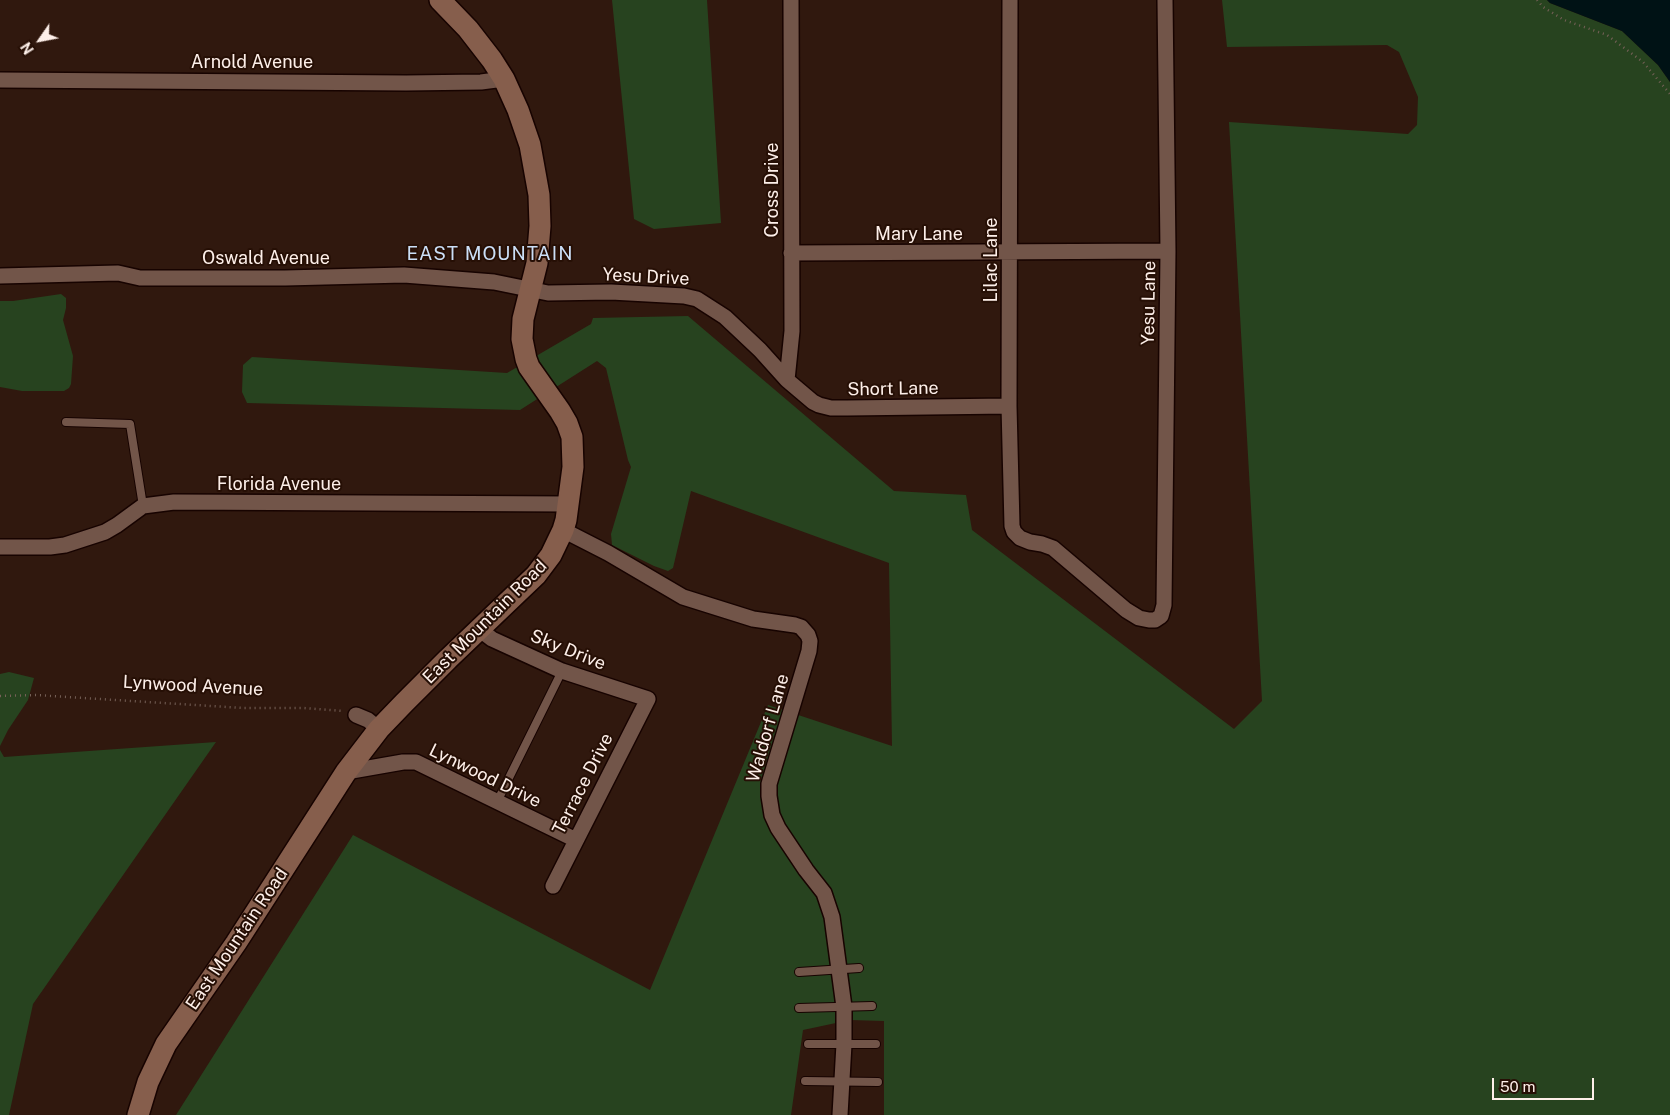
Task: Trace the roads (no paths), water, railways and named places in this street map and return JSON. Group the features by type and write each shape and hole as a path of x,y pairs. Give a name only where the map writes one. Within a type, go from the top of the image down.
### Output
{"street":[{"name":"East Mountain Road","path":"138,1115 148,1082 166,1044 247,926 346,772 379,729 536,575 551,555 563,530 573,467 572,437 560,411 529,367 524,349 523,318 531,289 540,226 539,195 530,144 504,79 468,29 440,0"},
{"name":"Cross Drive","path":"787,380 792,331 791,0"},
{"name":"Lilac Lane","path":"1010,0 1009,406 1012,521"},
{"name":"Yesu Lane","path":"1012,521 1014,532 1020,538 1053,548 1126,610 1145,620 1155,620 1161,616 1164,606 1168,251 1165,0"},
{"name":"Arnold Avenue","path":"0,80 406,83 481,82 504,79"},
{"name":"Mary Lane","path":"791,253 1168,251"},
{"name":"Oswald Avenue","path":"0,276 118,273 140,278 285,278 404,275 494,282 531,289"},
{"name":"Yesu Drive","path":"531,289 548,293 620,293 684,296 697,299 725,317 760,350 787,380"},
{"name":"Short Lane","path":"787,380 813,402 830,408 1009,406"},
{"name":"Florida Avenue","path":"143,506 174,502 568,504"},
{"path":"0,547 50,547 85,539 117,526 143,506"},
{"name":"Waldorf Lane","path":"563,530 608,553 683,597 753,619 795,625 801,627 808,635 810,641 809,651 769,784 769,796 772,815 778,828 824,893 829,906 844,1007 840,1115"},
{"name":"Sky Drive","path":"479,629 492,638 562,671 648,700"},
{"name":"Terrace Drive","path":"553,886 648,700"},
{"path":"356,715 368,720 379,729"},
{"name":"Lynwood Drive","path":"346,772 403,762 416,762 576,840"}],"lane":[{"path":"66,422 130,424 143,506"},
{"path":"497,802 562,671"},
{"path":"799,972 859,968"},
{"path":"799,1008 872,1006"},
{"path":"808,1044 876,1044"},
{"path":"805,1082 878,1082"}],"district":[{"name":"EAST MOUNTAIN","path":"490,254"}]}
